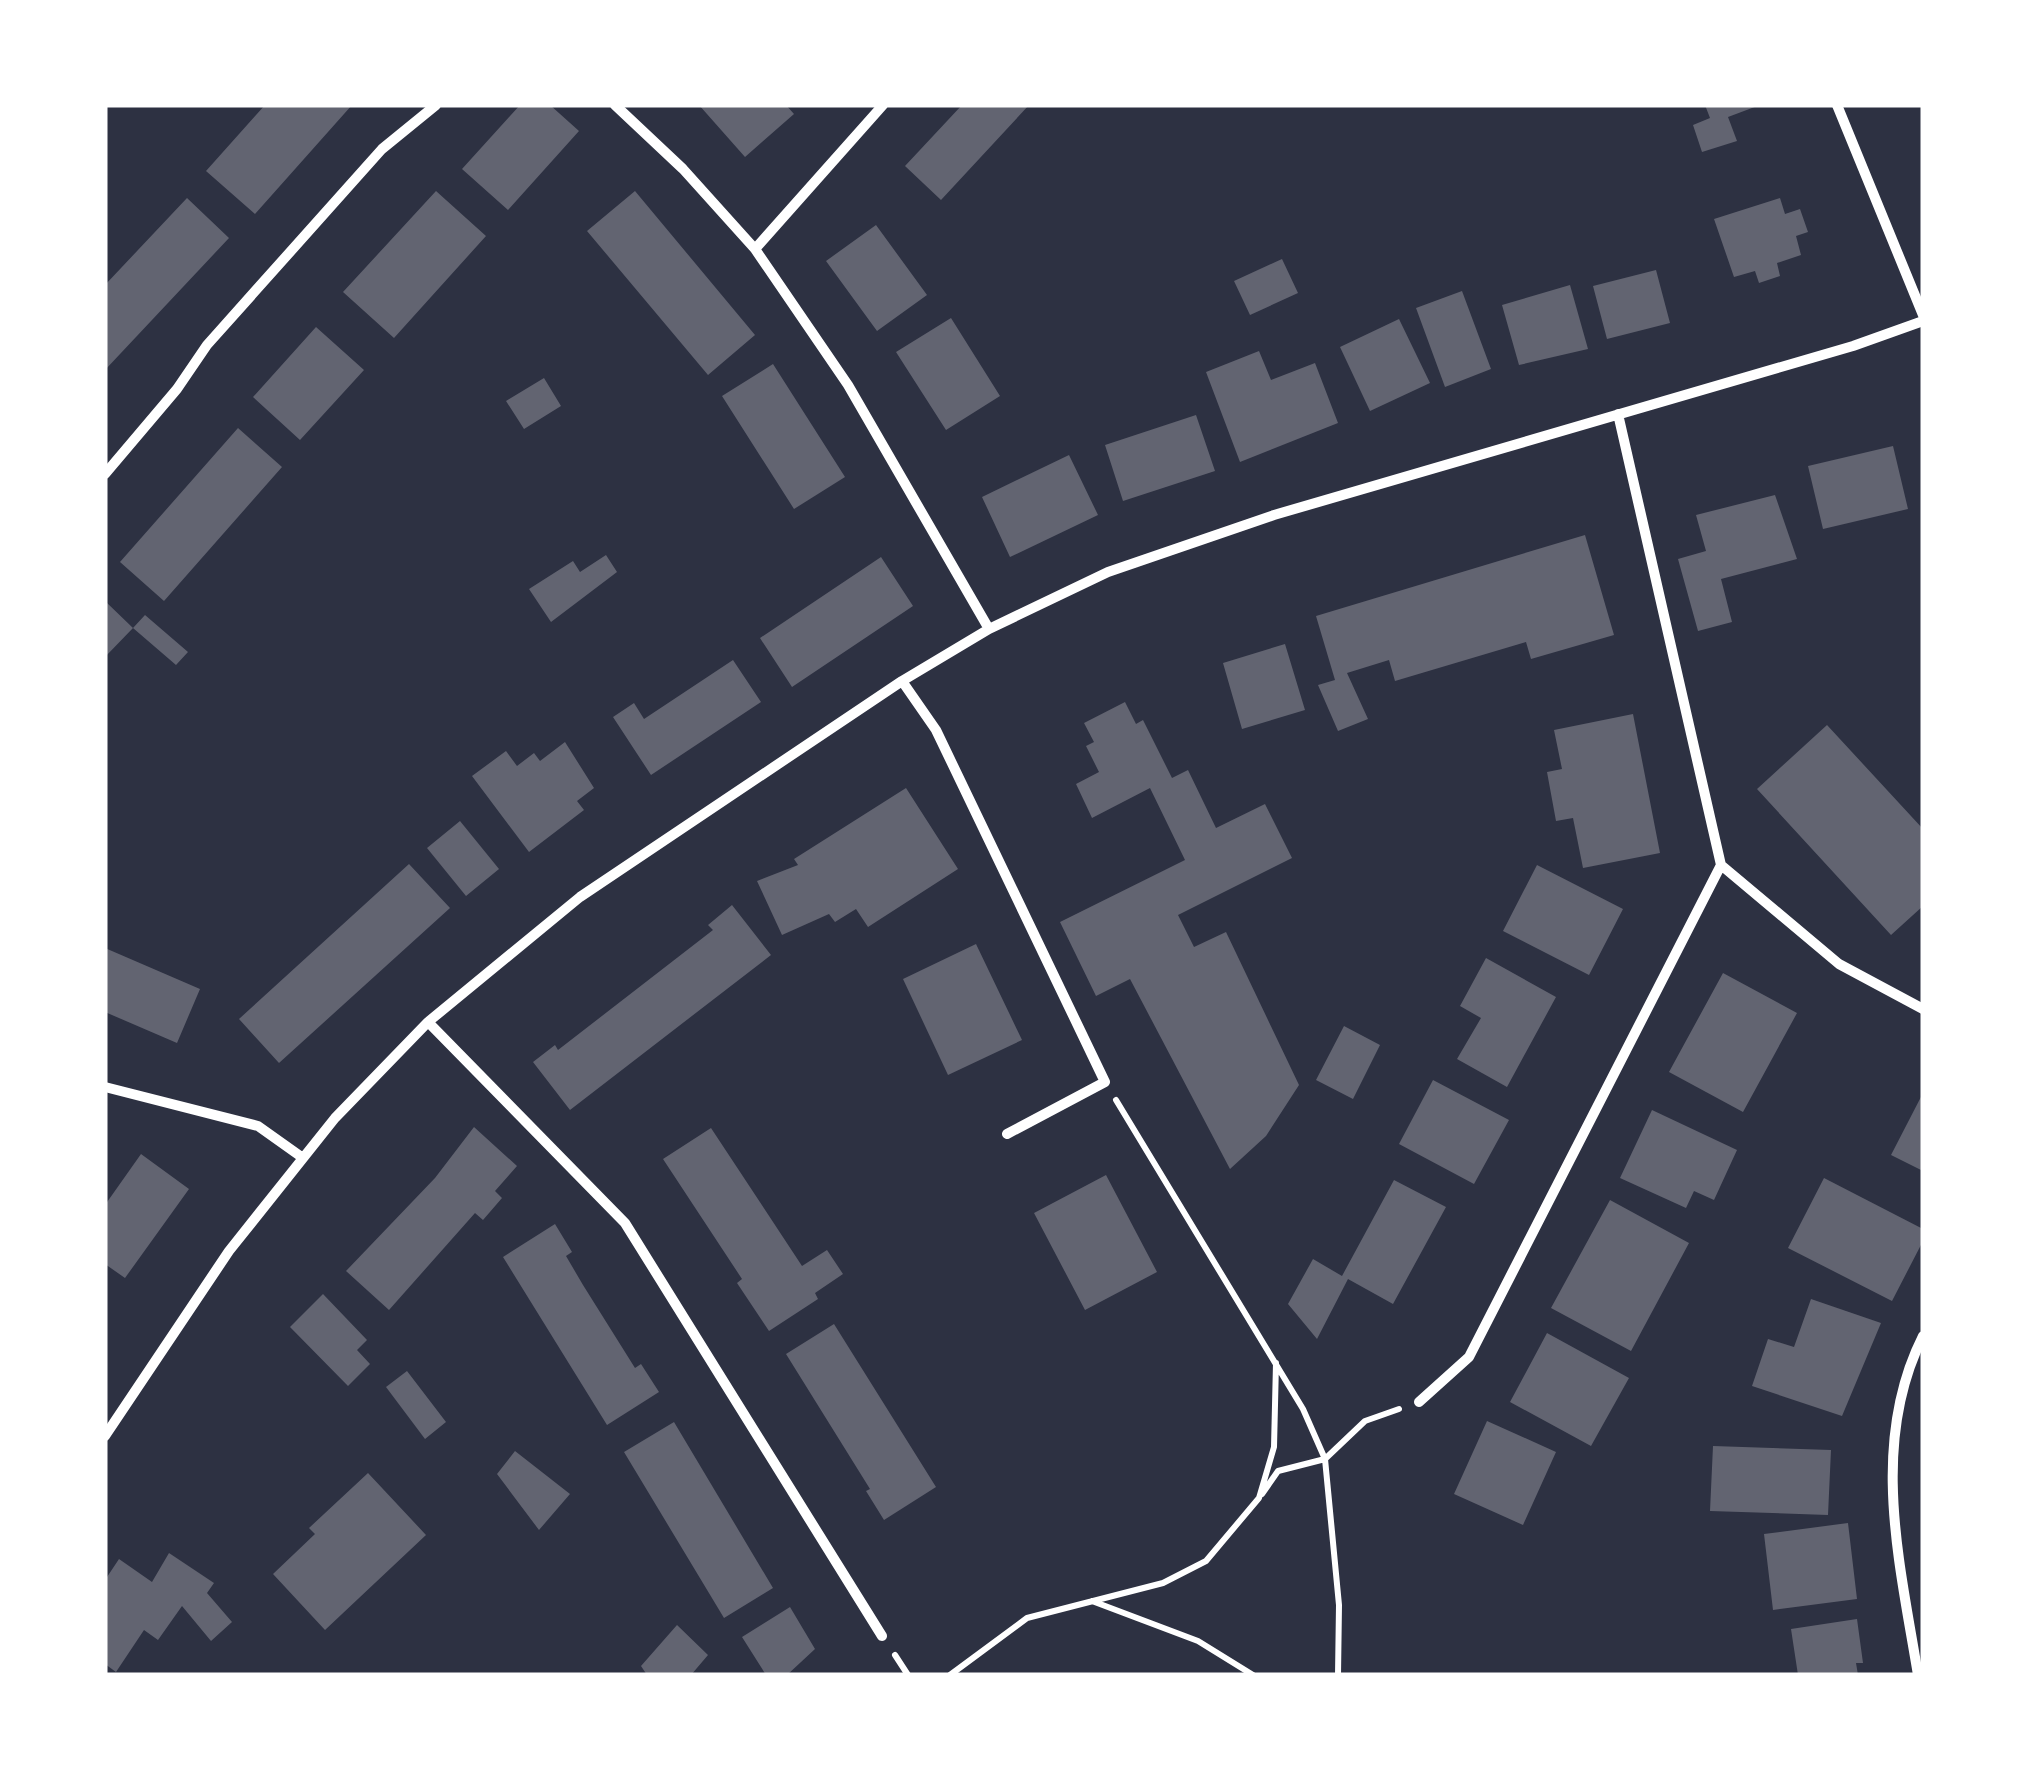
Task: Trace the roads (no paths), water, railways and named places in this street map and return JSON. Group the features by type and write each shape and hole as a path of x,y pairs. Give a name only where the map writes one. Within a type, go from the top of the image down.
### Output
{"street":[{"path":"105,474 177,389 206,345 382,150 436,105"},
{"path":"615,105 683,170 755,249 848,386 989,629"},
{"path":"755,249 883,105"},
{"path":"105,1436 229,1251 303,1158 428,1022 580,897 902,681 989,629 1108,572 1274,514 1852,346 1923,318 1837,105"},
{"path":"1618,414 1721,865 1839,964 1923,1008"},
{"path":"902,681 936,730 1105,1082 1007,1134"},
{"path":"1419,1402 1469,1357 1721,865"},
{"path":"428,1022 625,1223 882,1636"},
{"path":"105,1087 258,1126 303,1158"},
{"path":"1918,1675 1893,1517 1892,1446 1912,1359 1923,1336"}]}
